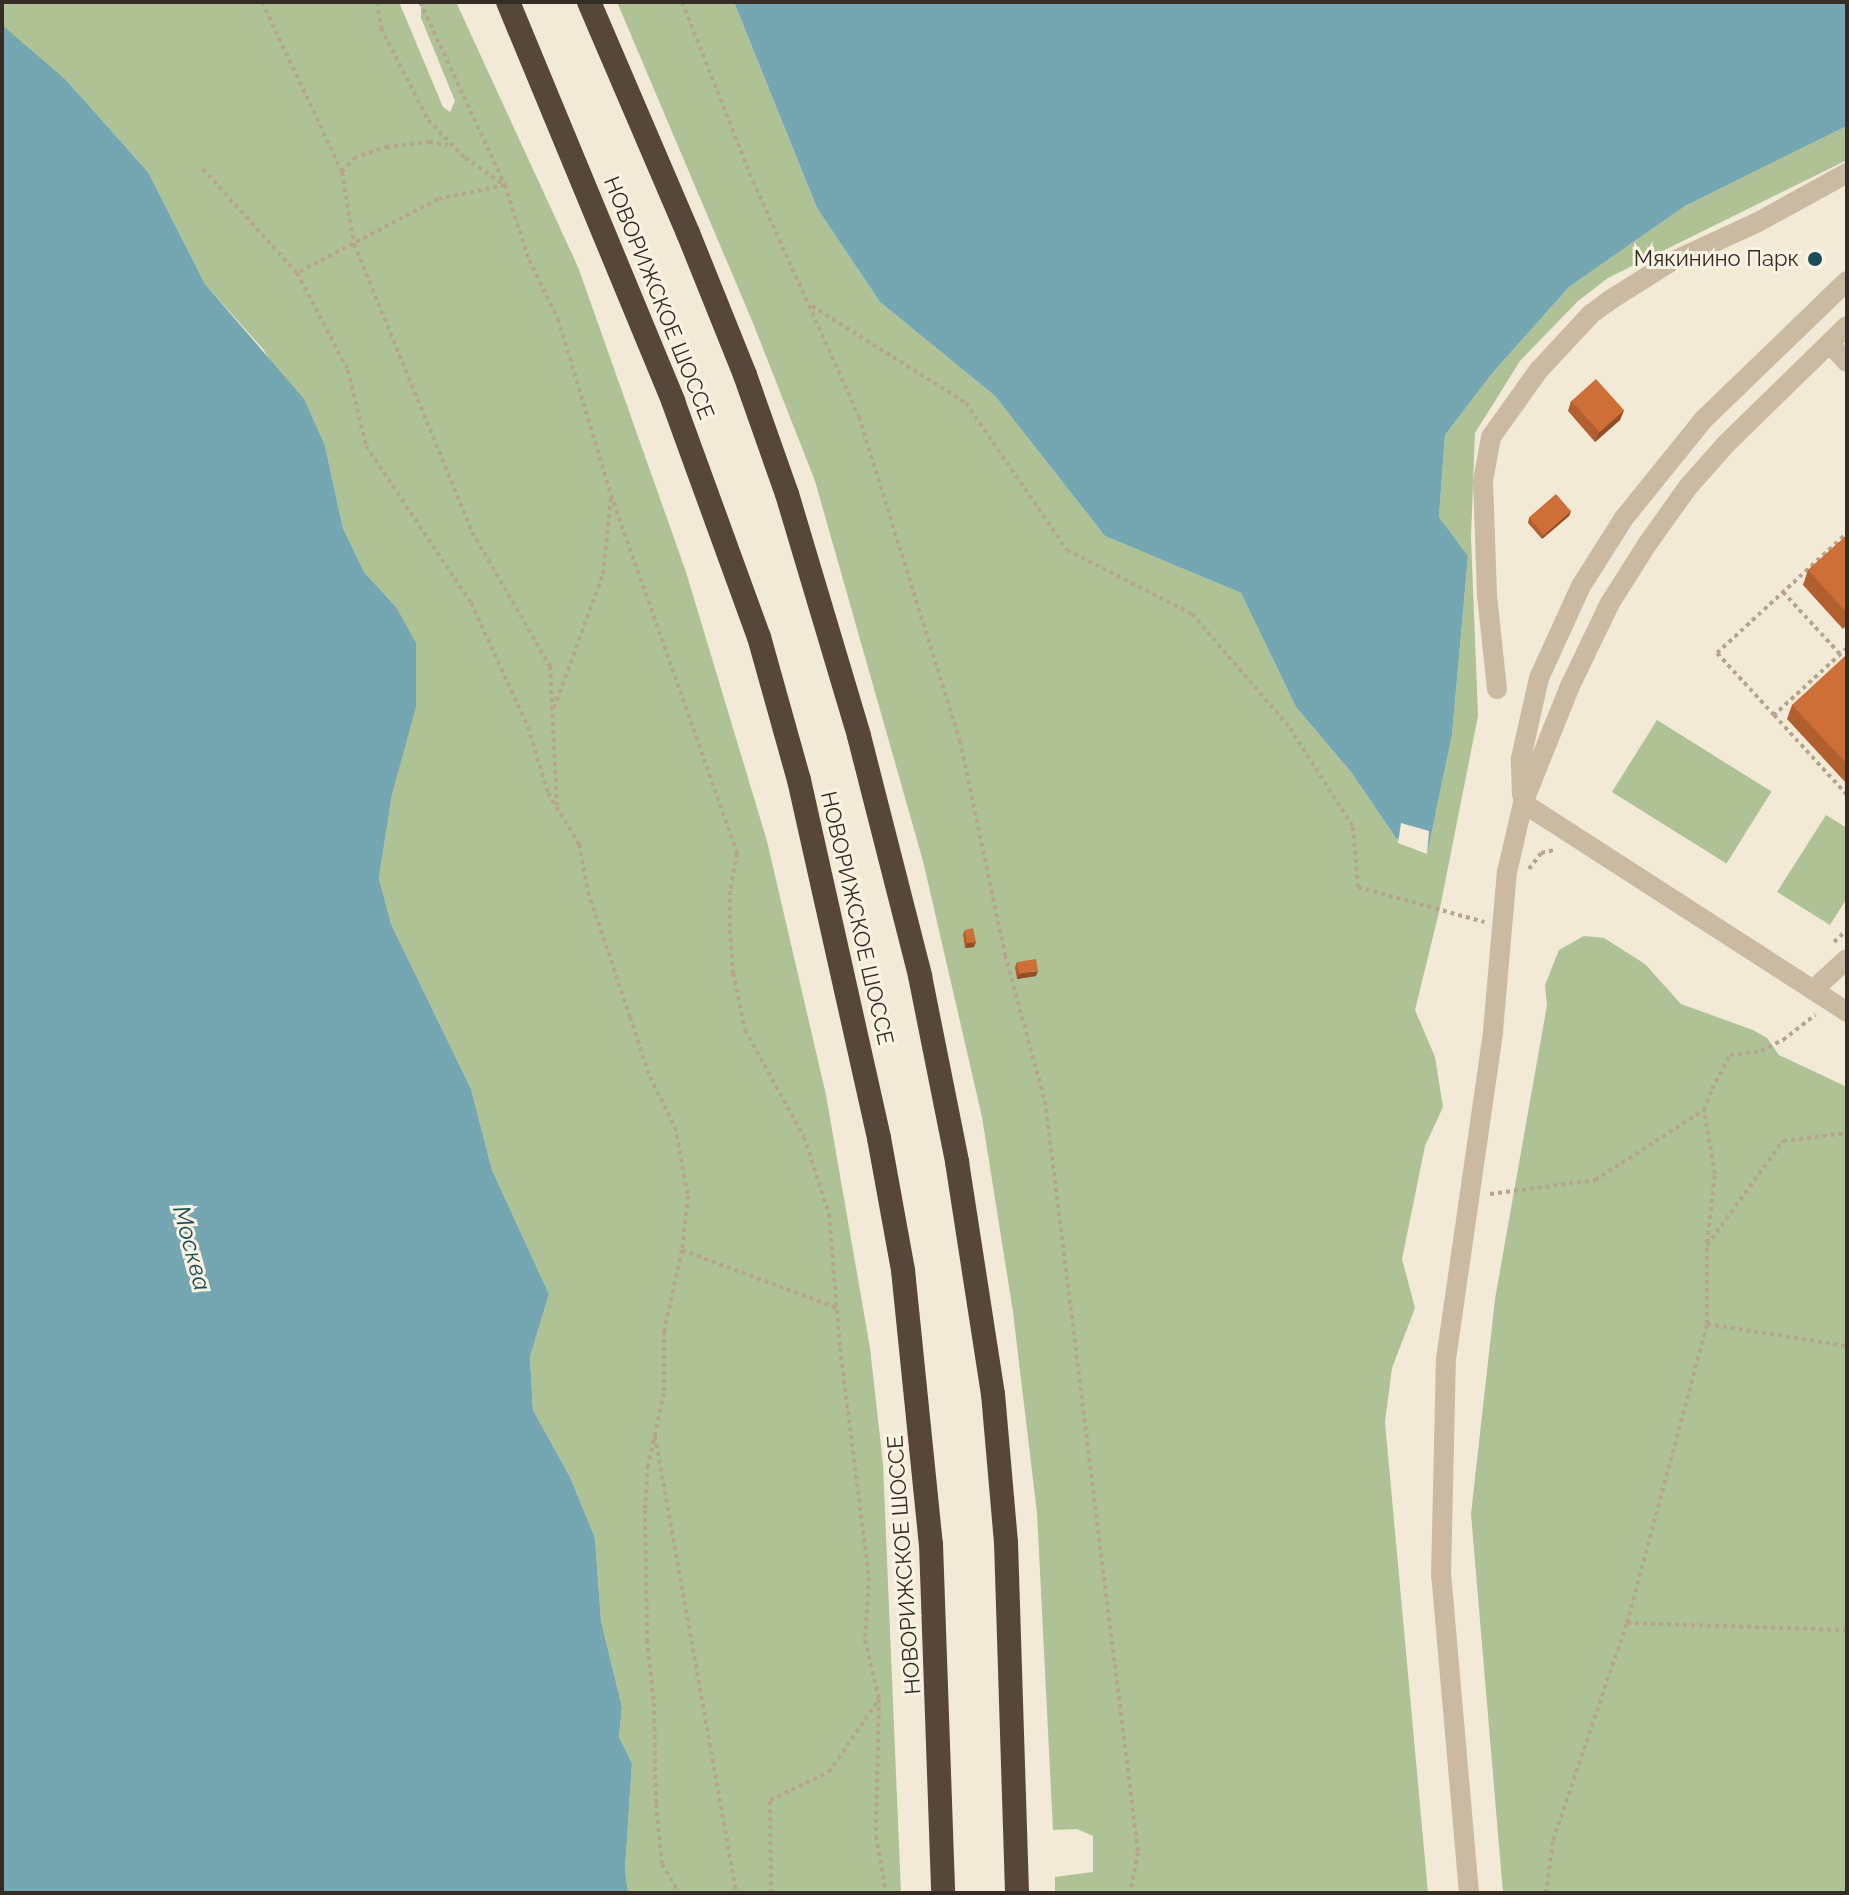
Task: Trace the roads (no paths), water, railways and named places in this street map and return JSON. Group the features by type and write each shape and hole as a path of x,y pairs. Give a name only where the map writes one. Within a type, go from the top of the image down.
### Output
{"highway":[{"name":"НОВОРИЖСКОЕ ШОССЕ","path":"508,2 673,401 759,637 810,826 879,1138 903,1270 931,1544 943,1893"},
{"name":"НОВОРИЖСКОЕ ШОССЕ","path":"589,2 688,233 745,375 787,494 859,736 920,976 957,1162 993,1394 1007,1558 1017,1893"}],"street":[{"path":"1497,689 1487,595 1483,481 1491,437 1538,371 1600,307 1667,264 1815,193 1847,173"},
{"path":"1523,803 1521,758 1539,678 1581,586 1624,518 1664,464 1703,420 1847,281"},
{"path":"1469,1893 1441,1576 1446,1359 1491,1045 1507,872 1523,803 1570,686 1610,603 1648,543 1688,487 1726,444 1847,326"},
{"path":"1829,343 1847,362"},
{"path":"1523,803 1839,1007"},
{"path":"1813,990 1847,959"}],"water":[{"path":"734,2 1847,2 1847,126 1685,206 1569,287 1494,371 1445,435 1439,517 1468,556 1452,735 1428,850 1396,838 1351,772 1296,707 1241,593 1105,536 995,396 880,302 817,208"},
{"name":"Москва","path":"2,25 66,80 148,172 205,284 304,399 325,446 343,528 364,572 396,607 416,643 416,707 392,794 379,878 391,924 471,1089 492,1170 549,1294 530,1357 533,1410 570,1477 595,1538 601,1621 622,1707 619,1737 632,1763 625,1870 628,1893 2,1893"}],"place":[{"name":"Мякинино Парк","path":"1815,259"}]}
